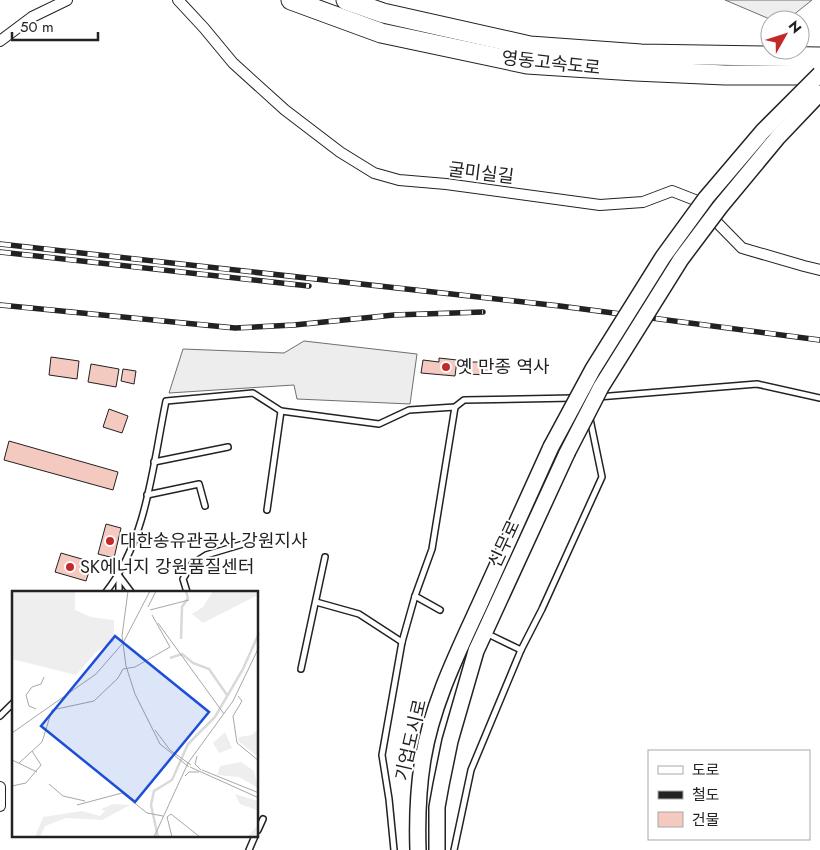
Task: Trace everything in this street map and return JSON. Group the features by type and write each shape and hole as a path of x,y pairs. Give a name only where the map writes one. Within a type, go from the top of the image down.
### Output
{"highway":[{"name":"영동고속도로","path":"291,0 382,33 526,64 725,75 820,75"},
{"name":"영동고속도로","path":"346,0 383,13 530,46 641,54 820,57"}],"main road":[{"name":"신무로","path":"462,643 551,447 593,369 663,257 706,198 762,131 820,75"},
{"name":"신무로","path":"437,850 437,807 441,785 450,741 476,651 567,453 601,387 682,259 720,207 772,144 820,93"},
{"name":"기업도시로","path":"417,850 417,812 423,758 437,706 462,643"}],"street":[{"path":"0,41 32,17 67,0"},
{"name":"굴미실길","path":"178,0 233,63 284,110 340,152 374,173 399,180 446,184 600,205 643,202 672,191 695,200 708,216 742,248 820,270"},
{"path":"0,787 0,806"}],"lane":[{"path":"107,591 119,576 133,547 148,496 166,401 253,393 281,411 379,424 409,410 455,407 464,400 586,398 757,384 820,398"},
{"path":"454,850 471,770 521,650 542,609 602,477 593,441 586,398"},
{"path":"394,850 389,798 382,755 402,642 415,596 432,549 455,407"},
{"path":"267,510 281,411"},
{"path":"154,462 228,447"},
{"path":"148,496 199,484 205,506"},
{"path":"187,591 183,579 192,564 206,554 243,544"},
{"path":"301,669 325,557"},
{"path":"119,576 119,591"},
{"path":"119,576 130,591"},
{"path":"415,596 440,610"},
{"path":"316,602 359,614 402,642"},
{"path":"492,636 521,650"},
{"path":"0,716 12,704"},
{"path":"259,828 263,819"},
{"path":"249,850 254,838"}],"shaded area":[{"path":"725,0 812,0 800,10 760,10 760,15"},
{"path":"304,341 417,354 410,404 297,399 294,385 169,393 183,349 284,353"}],"building":[{"path":"51,357 79,361 77,379 49,375"},
{"path":"439,358 457,360 455,376 421,373 423,360 439,362"},
{"path":"466,362 490,362 489,375 466,374"},
{"path":"91,364 119,369 116,387 88,382"},
{"path":"123,369 136,371 134,384 121,381"},
{"path":"109,409 128,416 122,433 103,427"},
{"path":"9,441 118,472 113,490 4,460"},
{"path":"106,524 121,528 114,558 98,554"},
{"path":"61,553 92,562 86,581 55,572"}],"railway":[{"path":"0,244 560,306 820,340"},
{"path":"0,252 309,286"},
{"path":"0,305 235,328 294,325 394,315 483,312"}],"place":[{"name":"옛 만종 역사","path":"446,367"},
{"name":"대한송유관공사 강원지사","path":"110,541"},
{"name":"SK에너지 강원품질센터","path":"70,567"}]}
